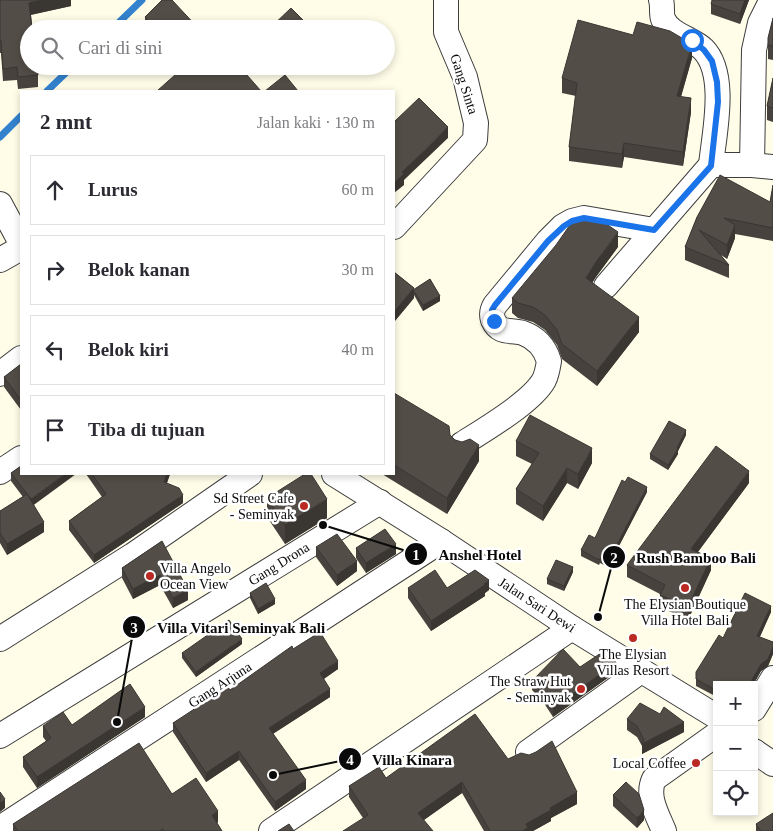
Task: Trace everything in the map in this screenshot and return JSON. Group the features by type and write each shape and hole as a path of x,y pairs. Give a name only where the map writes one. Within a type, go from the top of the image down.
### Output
{"street":[{"name":"Gang Sinta","path":"395,226 475,140 476,122 465,76 446,32 446,0"},
{"path":"606,286 711,166 718,102 717,82 712,61 704,50 692,40 669,28 663,18 660,0"},
{"path":"711,166 762,166 754,50 760,23 768,7 773,4"},
{"path":"0,204 20,242"},
{"path":"462,444 522,402 544,380 549,361 541,344 523,333 505,331 498,328 492,316 492,310 548,241 564,226 572,221 584,218 654,230"},
{"path":"0,260 20,249"},
{"path":"0,374 20,359"},
{"path":"0,472 20,459"},
{"path":"0,639 133,555 249,475"},
{"name":"Jalan Sari Dewi","path":"336,475 441,541 572,628 713,715"},
{"name":"Gang Drona","path":"0,736 380,502"},
{"name":"Gang Arjuna","path":"0,828 441,541"},
{"path":"271,831 572,628"},
{"path":"528,752 641,671"},
{"path":"758,702 773,678"},
{"path":"664,831 651,798 650,790 654,779 713,737"},
{"path":"758,753 773,764"}],"building":[{"path":"0,0 43,0 29,3 31,20 20,20 20,75 38,75 18,77 17,67 3,69 0,41"},
{"path":"162,0 172,0 191,20 148,20 145,17"},
{"path":"712,0 745,0 740,14 711,4"},
{"path":"291,8 303,20 278,20"},
{"path":"773,18 773,46 768,45 768,38"},
{"path":"578,20 633,35 637,22 670,31 692,44 677,96 691,98 683,152 624,143 622,154 569,147 577,83 562,78"},
{"path":"175,75 247,75 260,90 158,90"},
{"path":"285,75 297,90 266,90"},
{"path":"773,78 773,108 767,106"},
{"path":"419,98 448,127 402,172 404,174 395,182 395,121"},
{"path":"720,175 770,202 773,185 773,228 724,218 735,225 727,245 699,230 729,265 685,247 697,217"},
{"path":"585,217 599,219 618,232 586,278 639,317 597,371 562,344 557,330 545,315 533,307 518,303 512,298 556,245 572,222"},
{"path":"395,273 414,288 395,311"},
{"path":"430,279 440,296 423,305 413,290"},
{"path":"20,365 20,399 4,377"},
{"path":"395,394 449,426 450,435 455,440 462,442 470,439 479,445 447,498 395,466"},
{"path":"530,415 592,448 578,474 567,468 543,506 516,489 539,453 516,441"},
{"path":"669,421 686,430 678,449 668,465 650,454"},
{"path":"716,446 749,471 691,549 711,558 688,607 660,595 665,585 627,565"},
{"path":"20,467 20,475 64,475 31,499 11,473"},
{"path":"93,475 167,475 164,482 179,488 183,495 94,555 69,521 106,494"},
{"path":"303,475 312,475 327,499 285,525 267,498"},
{"path":"628,477 647,487 608,562 600,558 599,560 581,550 589,535 595,538 622,480 625,482"},
{"path":"27,494 44,522 7,544 0,533 0,511"},
{"path":"385,529 396,544 366,563 356,548"},
{"path":"337,534 357,561 337,575 316,547"},
{"path":"162,541 188,590 173,598 160,575 133,589 122,568"},
{"path":"556,560 573,567 564,586 547,579"},
{"path":"435,570 447,588 475,570 489,580 485,585 431,621 408,588"},
{"path":"266,583 275,599 258,609 250,593"},
{"path":"745,593 771,606 757,636 773,642 768,659 761,664 751,681 713,681 713,689 696,679 696,672 719,635 723,638"},
{"path":"229,620 242,639 196,672 182,653"},
{"path":"320,632 338,661 320,673 330,689 269,728 306,780 275,802 239,751 206,773 173,723 228,687 230,690 292,646 293,649"},
{"path":"563,649 580,667 601,653 616,663 553,708 542,691 532,681"},
{"path":"130,684 145,707 37,777 23,757 51,738 43,726 63,712 72,725"},
{"path":"640,703 660,714 664,707 684,722 642,744 644,740 637,726 627,719"},
{"path":"475,714 508,759 521,753 529,755 552,741 577,792 526,824 528,828 522,831 490,831 462,782 418,813 433,831 343,831 368,815 349,786 379,767 386,778"},
{"path":"139,743 172,794 196,778 218,811 212,815 222,831 165,831 163,829 159,831 18,831 13,824"},
{"path":"626,782 639,794 644,810 637,818 613,795"},
{"path":"0,792 5,799 0,803"},
{"path":"773,813 773,831 761,831 756,824"},
{"path":"289,824 294,831 278,831"}],"waterway":[{"path":"121,20 142,0"},
{"path":"48,90 64,75"},
{"path":"0,137 20,117"}],"place":[{"name":"Sd Street Cafe - Seminyak","path":"304,506"},
{"name":"Anshel Hotel","path":"323,525"},
{"name":"Villa Angelo Ocean View","path":"150,576"},
{"name":"The Elysian Boutique Villa Hotel Bali","path":"685,588"},
{"name":"Rush Bamboo Bali","path":"598,617"},
{"name":"The Elysian Villas Resort","path":"633,638"},
{"name":"The Straw Hut - Seminyak","path":"581,689"},
{"name":"Villa Vitari Seminyak Bali","path":"117,722"},
{"name":"Local Coffee","path":"696,763"},
{"name":"Villa Kinara","path":"273,775"}],"route":[{"path":"494,321 492,310 495,305 548,241 564,226 572,221 584,218 654,230 711,166 718,102 717,82 712,61 704,50 692,40"}]}
